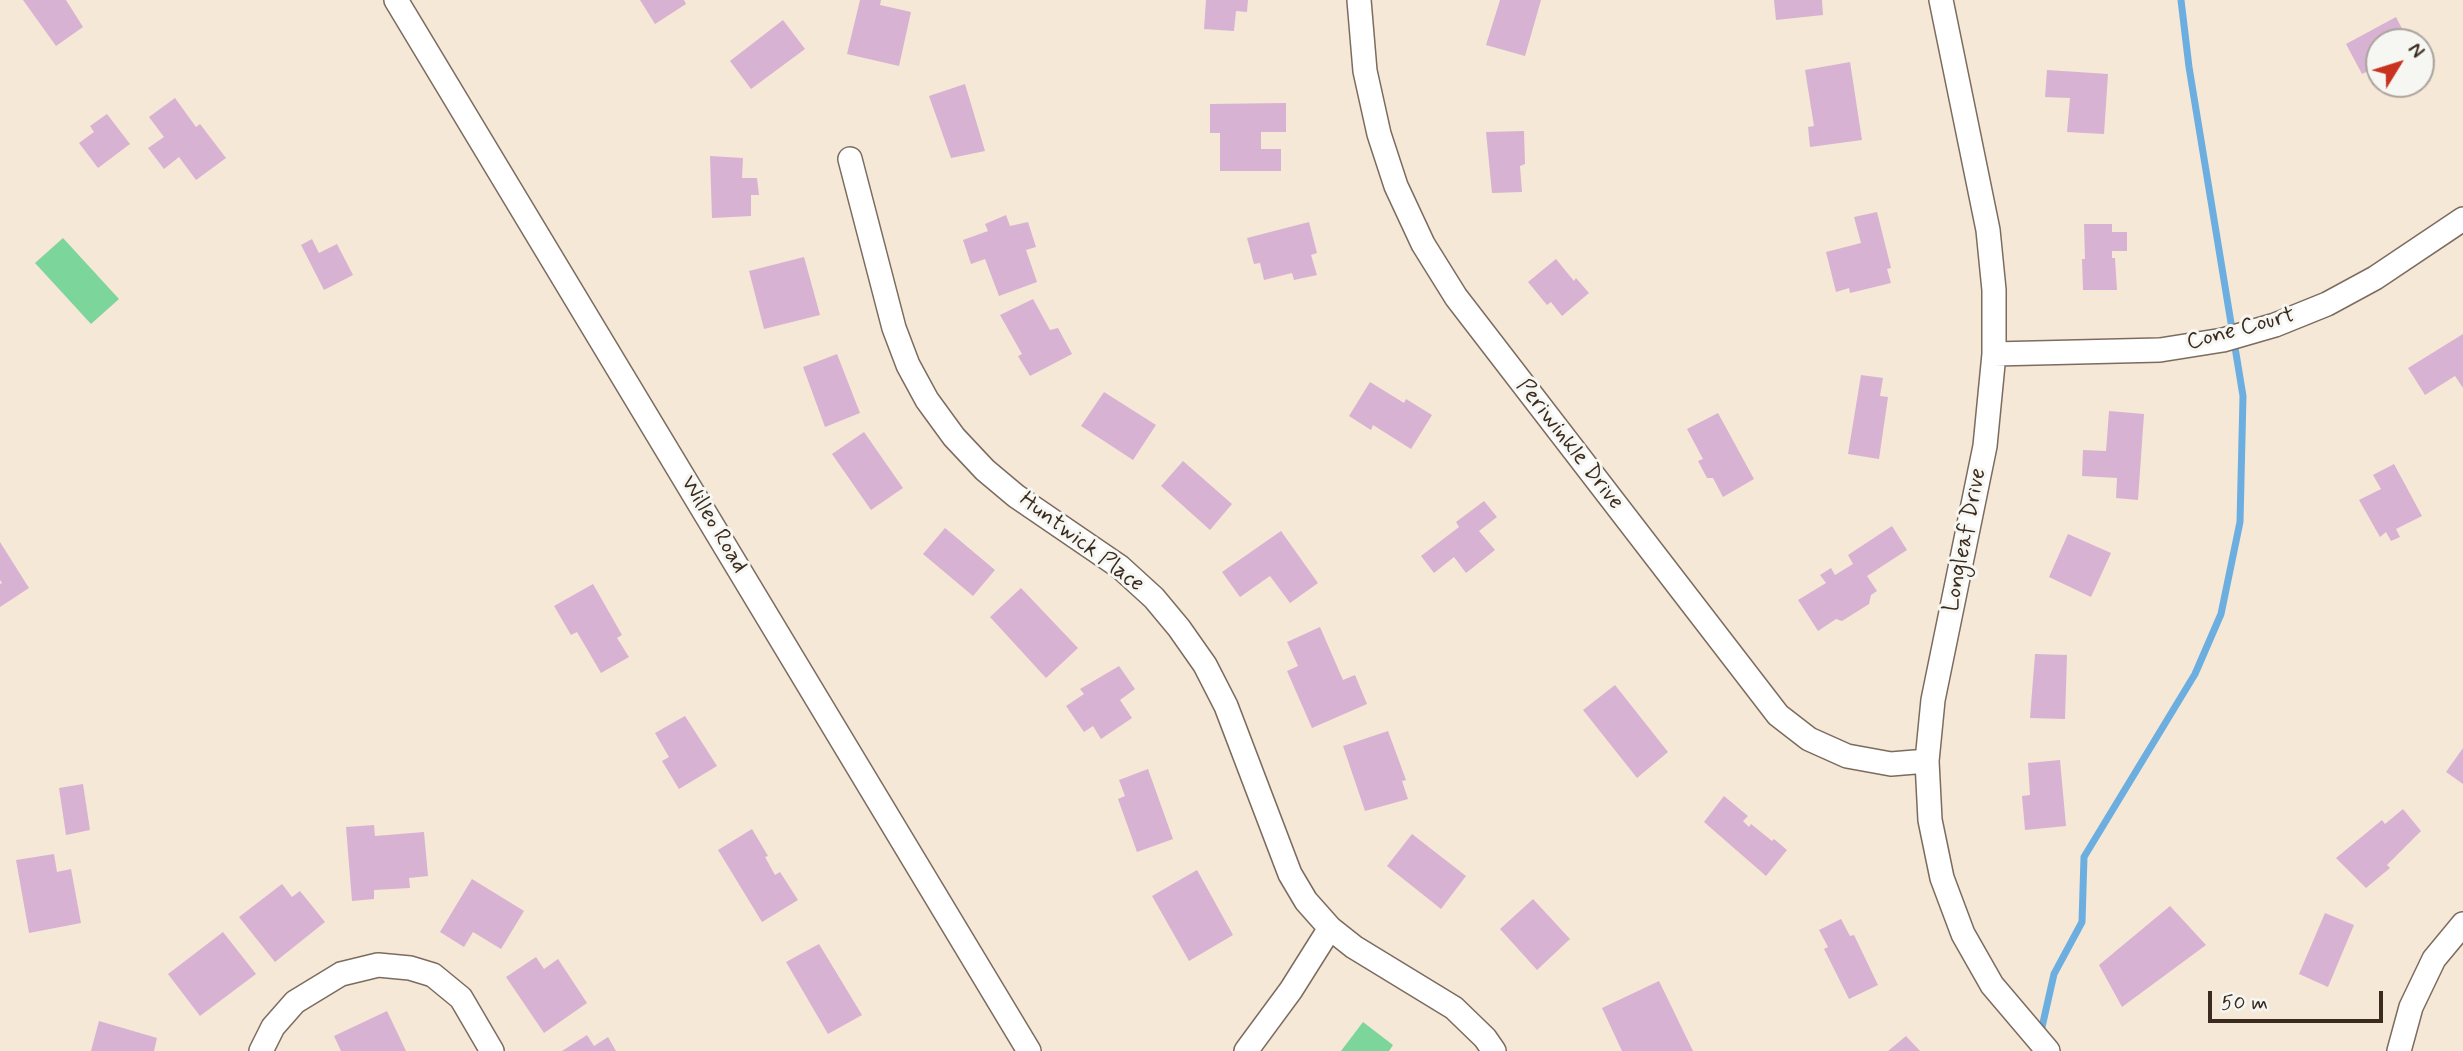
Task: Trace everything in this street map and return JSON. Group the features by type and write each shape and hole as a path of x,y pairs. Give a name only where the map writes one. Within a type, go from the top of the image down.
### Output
{"street":[{"name":"Willeo Road","path":"396,0 1028,1051"},
{"name":"Periwinkle Drive","path":"1359,0 1365,71 1379,134 1396,186 1423,244 1456,297 1778,715 1808,739 1847,756 1891,764 1927,761"},
{"name":"Longleaf Drive","path":"1941,0 1988,230 1994,290 1994,354 1985,446 1933,700 1927,761 1930,820 1940,867 1963,933 1992,985 2048,1051"},
{"name":"Huntwick Place","path":"850,159 894,328 908,365 927,400 954,437 985,470 1016,495 1120,567 1153,598 1179,628 1205,665 1226,706 1290,874 1306,901 1330,928 1354,947 1454,1008 1485,1038 1494,1051"},
{"name":"Cone Court","path":"1994,354 2160,350 2223,340 2275,325 2326,304 2375,278 2463,219"},
{"path":"2399,1051 2411,1007 2434,959 2463,924"},
{"path":"1246,1051 1291,990 1330,928"},
{"path":"261,1051 273,1027 295,1002 341,974 378,965 410,968 433,975 461,998 492,1051"}],"green space":[{"path":"63,238 119,299 91,324 35,263"},
{"path":"1363,1022 1393,1045 1389,1051 1341,1051"}],"building":[{"path":"23,0 66,0 83,27 56,46"},
{"path":"640,0 684,0 686,4 655,24"},
{"path":"860,0 881,0 880,5 911,12 899,66 847,54"},
{"path":"1206,0 1248,0 1247,12 1236,11 1234,31 1204,29"},
{"path":"1500,0 1541,0 1525,56 1486,45"},
{"path":"1774,0 1822,0 1823,15 1776,20"},
{"path":"2396,17 2402,28 2376,28"},
{"path":"783,20 805,49 751,89 730,61"},
{"path":"2365,34 2365,73 2362,74 2346,44"},
{"path":"1850,62 1862,140 1810,147 1808,127 1814,126 1805,70"},
{"path":"2047,70 2108,74 2104,134 2067,132 2070,98 2045,97"},
{"path":"965,84 985,151 951,158 929,96"},
{"path":"175,98 196,127 200,124 226,158 196,180 179,157 164,169 148,148 164,137 149,117"},
{"path":"1286,103 1286,132 1261,132 1261,149 1281,149 1281,171 1220,171 1220,133 1210,133 1210,104"},
{"path":"107,114 130,144 98,168 79,143 94,132 90,126"},
{"path":"1524,131 1525,164 1520,166 1522,192 1492,193 1486,132"},
{"path":"710,156 743,158 742,178 757,178 759,195 751,195 751,216 712,218"},
{"path":"1877,212 1891,268 1887,269 1891,283 1850,293 1849,288 1836,292 1826,252 1861,243 1854,217"},
{"path":"1006,215 1010,226 1028,222 1036,247 1026,250 1037,282 999,296 985,259 971,264 963,240 988,231 985,224"},
{"path":"1309,222 1317,253 1311,255 1317,275 1294,280 1292,273 1264,280 1260,263 1254,264 1247,238"},
{"path":"2084,224 2112,224 2112,232 2127,232 2127,251 2112,251 2117,290 2083,290"},
{"path":"312,239 319,253 337,244 353,275 324,290 301,245"},
{"path":"804,257 820,315 764,329 749,271"},
{"path":"1556,259 1574,281 1576,278 1589,293 1562,316 1551,302 1547,305 1528,282"},
{"path":"1033,299 1050,330 1058,328 1072,354 1030,376 1018,356 1022,354 1000,315"},
{"path":"2463,334 2463,388 2455,376 2425,395 2408,368"},
{"path":"837,354 860,413 825,427 803,367"},
{"path":"1861,375 1883,378 1880,396 1888,397 1879,459 1848,454"},
{"path":"1370,382 1404,403 1406,399 1432,415 1411,449 1373,425 1371,430 1349,416"},
{"path":"1104,392 1156,425 1133,460 1081,426"},
{"path":"2109,411 2144,414 2138,500 2116,498 2117,478 2082,476 2083,450 2106,451"},
{"path":"1718,413 1754,479 1723,497 1713,478 1707,478 1698,461 1703,459 1687,429"},
{"path":"864,432 903,488 871,510 832,454"},
{"path":"1183,461 1232,504 1210,530 1161,486"},
{"path":"2394,464 2422,516 2396,529 2400,537 2391,541 2386,532 2380,537 2359,500 2381,489 2373,475"},
{"path":"1484,501 1497,517 1479,531 1495,550 1466,573 1454,557 1434,573 1421,556 1459,527 1456,522"},
{"path":"1892,526 1907,550 1867,576 1877,591 1871,595 1869,604 1842,621 1836,619 1818,631 1798,600 1826,583 1820,575 1831,568 1835,575 1853,564 1848,555"},
{"path":"945,528 995,570 973,596 923,554"},
{"path":"1281,531 1318,583 1290,603 1270,576 1240,597 1222,572"},
{"path":"2068,534 2111,553 2091,597 2049,577"},
{"path":"0,542 29,588 0,607 2,583"},
{"path":"593,584 622,635 617,638 629,657 601,673 577,632 571,635 554,606"},
{"path":"1021,588 1078,648 1046,678 990,617"},
{"path":"1320,627 1343,680 1355,675 1367,704 1312,728 1287,671 1298,666 1287,642"},
{"path":"2035,654 2067,655 2065,719 2030,718"},
{"path":"1119,666 1135,689 1120,700 1132,718 1101,739 1093,726 1084,732 1066,706 1084,694 1080,689"},
{"path":"1615,685 1668,752 1637,778 1583,710"},
{"path":"685,716 717,766 679,789 662,761 669,757 655,733"},
{"path":"1388,731 1406,780 1402,781 1408,799 1365,811 1343,746"},
{"path":"2463,748 2463,784 2446,772"},
{"path":"2060,760 2066,826 2025,830 2022,796 2030,795 2028,763"},
{"path":"1148,769 1173,839 1137,852 1118,799 1125,796 1119,780"},
{"path":"83,784 90,830 66,835 59,788"},
{"path":"1724,796 1748,816 1743,821 1749,827 1751,824 1787,850 1766,876 1704,822"},
{"path":"2403,809 2421,831 2387,865 2390,868 2366,888 2336,858 2382,820 2385,824"},
{"path":"374,825 375,836 424,832 428,876 409,878 410,888 374,890 374,899 352,901 346,827"},
{"path":"752,829 768,856 765,857 775,875 780,872 798,900 762,922 718,850"},
{"path":"1412,834 1466,876 1441,909 1387,866"},
{"path":"54,854 57,872 71,869 81,923 29,933 16,860"},
{"path":"1197,870 1233,935 1189,961 1152,896"},
{"path":"472,879 524,911 501,949 473,932 464,947 440,932"},
{"path":"282,884 292,897 300,891 325,922 275,962 239,917"},
{"path":"1533,899 1570,939 1537,970 1500,929"},
{"path":"2170,906 2206,945 2122,1007 2099,965"},
{"path":"2325,913 2354,925 2328,987 2299,974"},
{"path":"1841,919 1850,936 1854,935 1878,985 1849,999 1824,949 1828,947 1819,930"},
{"path":"223,932 256,974 200,1016 168,974"},
{"path":"819,944 862,1015 828,1034 786,962"},
{"path":"536,957 544,969 558,959 587,1003 544,1033 506,977"},
{"path":"1659,981 1693,1051 1622,1051 1602,1008"},
{"path":"387,1011 406,1051 341,1051 334,1036"},
{"path":"99,1021 157,1038 154,1051 91,1051"},
{"path":"587,1035 594,1046 608,1037 616,1051 562,1051"},
{"path":"1906,1036 1920,1051 1888,1051"}],"waterway":[{"path":"2040,1036 2054,974 2082,922 2084,857 2195,674 2221,614 2240,522 2243,396 2189,67 2181,0"}]}
